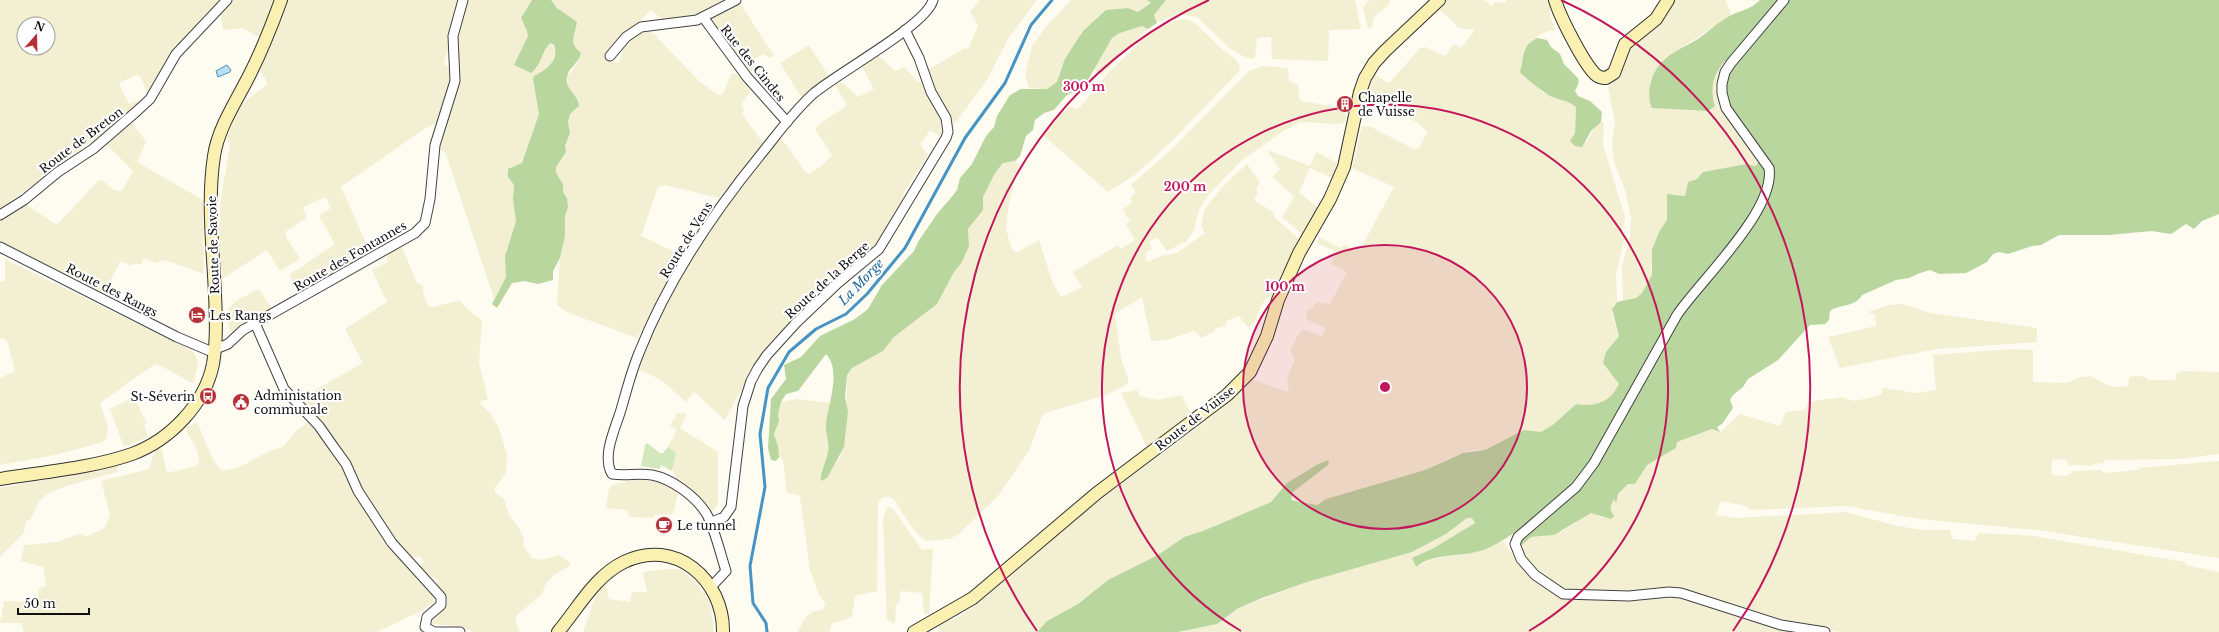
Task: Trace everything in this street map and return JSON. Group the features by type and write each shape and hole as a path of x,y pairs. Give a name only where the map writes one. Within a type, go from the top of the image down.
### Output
{"street":[{"name":"Route de Breton","path":"0,215 24,200 58,172 92,149 150,99 176,54 227,0"},
{"name":"Route de Savoie","path":"0,479 103,462 132,454 147,447 177,426 195,406 209,378 214,351 216,328 210,203 214,153 223,128 263,47 281,0"},
{"name":"Route des Fontannes","path":"214,351 255,323 415,233 425,223 430,199 435,145 455,81 453,36 462,0"},
{"name":"Rue des Cindes","path":"610,56 626,37 641,26 697,20 736,0"},
{"name":"Route de Vens","path":"710,523 706,514 700,507 680,488 668,481 648,475 612,474 608,467 608,456 638,354 655,314 701,233 734,186 787,122 802,104 827,82 905,30 924,15 931,6 932,0"},
{"name":"Route de Vuisse","path":"914,632 973,598 1097,493 1227,395 1250,372 1267,336 1278,300 1299,253 1330,199 1344,167 1360,92 1365,78 1374,63 1385,51 1439,0"},
{"path":"1555,0 1562,19 1591,68 1597,76 1606,78 1614,73 1625,44 1656,19 1668,0"},
{"path":"1784,0 1731,63 1722,79 1722,93 1726,108 1769,168 1769,179 1760,203 1735,244 1694,292 1677,315 1594,463 1576,487 1518,537 1514,544 1521,559 1535,574 1563,594 1629,596 1669,592 1681,593 1781,625 1825,632"},
{"name":"Rue des Cindes","path":"703,17 747,76 787,122"},
{"name":"Route de la Berge","path":"710,523 724,517 731,507 743,406 750,381 767,355 796,323 838,283 879,249 946,138 948,132 946,118 930,92 919,58 905,30"},
{"name":"Route des Rangs","path":"0,247 177,337 210,352 214,351"},
{"path":"255,323 284,389 319,426 346,464 358,491 392,543 441,597 441,605 426,617 426,627 434,632 460,632"},
{"path":"710,523 726,571 711,587"},
{"path":"558,632 599,580 625,562 636,558 659,556 686,563 697,570 711,587 721,612 722,632"}],"shaded area":[{"path":"0,0 222,0 168,57 148,94 140,76 137,75 119,84 129,104 137,101 138,107 0,209"},
{"path":"233,0 273,0 260,38 243,28 223,30 221,15"},
{"path":"288,0 459,0 450,31 449,48 444,61 445,65 451,69 452,78 438,122 424,129 341,187 371,254 299,295 289,275 335,244 319,216 331,208 325,197 303,207 307,218 286,231 286,237 300,259 280,271 267,250 222,279 219,233 220,204 230,146 227,139 229,132 242,104 267,84 265,78 259,70 272,43"},
{"path":"468,0 532,0 521,18 528,36 514,65 529,72 537,68 546,46 550,43 556,49 549,67 534,76 533,83 539,114 522,163 508,177 514,185 513,199 516,221 506,250 506,277 494,299 446,154 440,149 459,85 458,37"},
{"path":"551,0 729,0 699,13 677,19 663,20 651,10 606,53 606,58 609,61 617,62 621,59 623,47 628,40 646,29 654,34 699,81 718,95 723,94 731,74 735,73 744,80 751,91 741,104 744,110 742,114 763,143 719,198 665,185 658,187 641,236 681,256 679,264 637,338 567,312 557,305 560,258 565,236 565,216 568,207 567,198 563,192 563,184 556,173 556,167 566,152 565,146 570,133 568,122 570,114 576,110 579,102 568,87 567,77 578,62 572,36 577,22 562,13"},
{"path":"980,0 1037,0 1008,39 987,80 954,125 932,87 928,70 965,48 968,49 978,26 970,12"},
{"path":"1071,0 1147,0 1152,3 1138,12 1128,8 1106,10 1084,30 1075,43 1061,68 1057,82 1047,89 1029,88 1025,76 1032,46 1046,27"},
{"path":"1166,0 1355,0 1361,29 1329,30 1328,61 1272,59 1271,37 1257,38 1255,58 1251,59 1229,48 1197,17 1177,14 1157,23 1154,15"},
{"path":"1369,0 1390,0 1388,6 1373,18 1372,28 1368,29 1363,7"},
{"path":"1446,0 1484,0 1492,6 1495,2 1504,3 1507,0 1550,0 1550,15 1555,30 1547,31 1534,39 1523,51 1523,77 1534,83 1543,93 1572,103 1576,107 1575,133 1572,136 1587,142 1595,126 1600,122 1604,123 1603,144 1625,217 1622,233 1625,236 1616,274 1617,302 1613,305 1612,313 1619,336 1606,352 1603,363 1619,384 1616,391 1603,404 1590,406 1576,404 1554,424 1541,432 1523,431 1485,450 1474,450 1449,458 1425,470 1326,499 1317,505 1291,500 1293,492 1328,465 1318,464 1287,483 1271,502 1203,531 1184,537 1158,555 1108,580 1078,604 1047,621 1037,632 938,632 939,626 946,621 954,620 980,602 1061,531 1216,413 1251,379 1287,392 1289,386 1287,378 1295,360 1290,350 1297,337 1302,329 1322,336 1325,328 1306,319 1308,309 1312,309 1316,302 1330,304 1347,272 1331,264 1335,254 1333,250 1317,243 1319,237 1341,248 1345,245 1355,251 1357,248 1360,250 1394,187 1352,168 1362,126 1371,127 1414,149 1419,148 1427,132 1419,124 1368,93 1369,88 1375,75 1389,83 1420,48 1425,47 1445,56 1454,44 1461,48 1475,30 1459,28 1440,10"},
{"path":"1672,0 1725,0 1732,15 1664,59 1660,109 1672,108 1694,111 1715,106 1711,85 1718,69 1724,61 1742,125 1751,134 1763,153 1756,166 1746,164 1703,172 1686,196 1667,194 1667,220 1659,232 1651,264 1652,275 1642,293 1636,299 1623,301 1622,265 1630,238 1631,218 1625,190 1614,162 1612,144 1615,122 1608,87 1619,75 1626,51"},
{"path":"740,3 774,56 770,58 763,54 755,59 753,63 755,69 751,72 710,20"},
{"path":"1186,19 1196,24 1223,50 1235,59 1240,66 1239,71 1174,139 1136,174 1108,192 1043,135 1057,117 1070,106 1076,109 1080,107 1108,73 1152,31 1173,21"},
{"path":"1142,26 1148,29 1101,75 1094,70 1112,38 1120,33"},
{"path":"809,45 829,77 802,98 780,63"},
{"path":"878,55 895,71 904,67 917,81 924,83 942,117 944,132 941,136 930,131 920,144 928,155 904,192 899,208 873,250 832,282 750,374 725,420 694,392 686,402 660,379 636,369 649,336 686,267 720,213 726,209 729,200 778,140 781,139 786,144 805,172 809,174 820,167 832,155 815,129 822,122 845,107 846,103 835,85 840,83 844,84 858,97 874,89 861,65"},
{"path":"1262,66 1288,68 1289,80 1298,85 1299,98 1301,101 1342,108 1346,110 1345,121 1338,124 1300,122 1283,131 1241,161 1209,194 1199,210 1194,230 1187,241 1167,251 1157,237 1149,242 1152,249 1145,253 1147,262 1161,256 1177,253 1205,233 1201,226 1204,210 1224,185 1247,164 1260,182 1256,189 1258,193 1254,200 1273,212 1276,219 1297,237 1299,241 1274,297 1267,298 1264,301 1253,324 1249,327 1239,316 1226,321 1226,326 1215,328 1215,331 1201,338 1194,331 1167,340 1151,341 1142,297 1115,314 1121,358 1129,382 1123,387 1105,395 1045,413 1041,418 1029,451 998,496 960,533 950,539 926,541 916,533 894,500 890,497 883,497 878,503 877,591 855,596 852,617 831,625 830,632 797,632 807,616 812,612 822,610 826,605 819,594 810,570 800,497 799,495 787,493 783,460 779,457 774,434 779,421 778,414 781,402 797,399 831,403 826,424 829,449 826,464 820,473 834,466 841,455 846,437 847,375 852,368 883,351 894,337 937,304 954,272 962,262 969,246 968,229 983,210 982,197 995,173 1003,163 1015,161 1019,164 1009,203 1006,229 1011,247 1014,251 1018,252 1039,240 1052,281 1061,297 1082,287 1073,272 1118,245 1121,249 1135,240 1126,224 1130,221 1123,210 1132,202 1130,198 1136,192 1131,185 1173,148 1249,71"},
{"path":"131,123 146,141 137,162 203,200 204,274 165,260 156,263 144,258 140,265 135,263 131,266 121,261 102,295 0,242 0,221 25,204 57,225 99,180 102,180 115,191 122,191 133,171 106,144"},
{"path":"1267,150 1310,166 1316,152 1339,164 1334,179 1310,168 1299,192 1318,208 1303,235 1282,217 1294,197 1273,177 1280,169"},
{"path":"402,247 417,283 423,286 423,292 428,306 434,307 459,300 467,309 482,320 479,363 488,400 482,400 480,403 490,413 499,428 507,455 506,473 495,488 495,492 504,499 509,515 520,530 524,540 523,545 532,558 541,560 559,555 570,563 570,566 555,574 545,585 542,594 517,615 515,620 520,632 473,632 457,626 431,624 447,605 447,600 436,584 439,581 419,568 424,562 422,558 418,556 411,558 404,550 364,493 326,429 313,413 312,408 301,398 363,363 345,329 387,302 372,270 387,262 388,253"},
{"path":"5,259 187,348 194,353 198,362 194,382 192,383 155,364 100,403 108,426 106,439 103,442 55,455 0,465 0,378 15,371 8,344 5,339 0,338 0,281 5,282"},
{"path":"259,289 271,307 271,310 231,333 228,324 228,309 236,301"},
{"path":"1903,304 1930,313 2037,328 2037,342 1937,349 1840,368 1828,337 1876,326 1875,315 1868,312 1889,305"},
{"path":"2011,349 2033,350 2033,382 2066,383 2081,377 2090,376 2109,386 2118,387 2128,386 2129,377 2146,377 2148,380 2170,380 2176,379 2176,374 2182,371 2219,372 2219,454 2180,459 2105,460 2104,463 2094,464 2092,466 2069,465 2066,460 2052,459 2051,475 2067,476 2073,471 2102,470 2102,473 2219,461 2219,558 2037,530 1919,519 1846,506 1749,510 1745,506 1721,501 1716,515 1736,518 1846,512 1897,526 1924,530 1950,530 1952,539 1974,541 1979,533 2034,536 2185,562 2186,565 2219,572 2219,632 1839,632 1784,623 1712,599 1637,593 1567,591 1548,580 1524,559 1520,551 1521,546 1531,537 1545,536 1563,531 1591,512 1604,518 1614,498 1616,502 1618,494 1628,484 1635,484 1647,465 1676,448 1677,442 1712,429 1720,432 1740,414 1780,426 1786,412 1805,410 1808,403 1820,400 1842,397 1854,401 1878,396 1882,393 1883,388 1916,393 1936,390 1933,355"},
{"path":"1137,390 1140,396 1158,400 1181,395 1191,413 1147,447 1121,393"},
{"path":"131,398 134,398 147,423 144,424 148,437 124,447 110,409"},
{"path":"678,413 684,413 687,415 680,428 718,452 718,504 713,511 710,510 688,487 676,478 672,468 675,457 668,447 677,430 670,425"},
{"path":"196,422 213,460 222,471 240,467 269,451 283,447 295,432 308,422 311,422 433,594 433,602 421,611 377,632 24,632 21,623 0,623 4,601 34,602 38,600 39,588 46,586 43,567 21,561 24,545 57,542 81,534 85,537 101,530 105,527 110,515 101,481 149,469 155,450 161,448 167,473 196,466 199,463 199,459 196,448 187,432 187,428"},
{"path":"118,465 117,472 66,486 47,494 40,500 30,520 26,522 24,533 0,557 0,488"},
{"path":"637,479 657,482 678,493 673,514 654,515 654,518 629,517 627,510 606,508 609,489 612,485"},
{"path":"888,507 893,509 922,550 933,549 929,614 924,613 922,593 901,591 899,603 896,604 895,624 887,620 883,520"},
{"path":"1467,518 1472,518 1475,523 1434,548 1412,558 1416,567 1431,559 1476,552 1503,541 1517,561 1547,589 1560,596 1684,598 1762,623 1770,627 1804,632 1178,632 1217,624 1237,609 1307,582 1412,552 1446,534"},
{"path":"679,569 697,584 706,596 711,608 714,632 583,632 594,600 606,585 609,599 630,602 632,592 647,592 643,572"}],"green space":[{"path":"532,0 551,0 557,8 577,22 573,42 581,53 580,57 568,74 567,81 569,89 577,99 579,106 570,114 568,122 570,133 565,146 566,152 556,167 556,173 563,184 563,192 567,198 568,207 565,216 565,236 560,258 553,271 553,280 538,284 524,281 512,283 497,308 492,304 506,277 505,256 516,221 513,199 514,185 508,177 508,169 522,163 539,114 533,79 534,76 551,64 555,55 554,45 550,43 535,70 531,73 514,65 528,36 521,18"},
{"path":"1147,0 1166,0 1154,15 1157,23 1148,29 1142,26 1120,33 1112,38 1088,80 1081,87 1066,96 1054,110 1044,113 1035,120 1033,130 1026,136 1020,156 1015,161 1003,163 995,173 983,197 983,210 968,229 969,246 962,262 954,272 937,304 894,337 883,351 852,368 847,375 845,397 848,412 844,447 827,478 821,481 828,448 826,424 834,378 831,361 826,354 798,391 786,394 781,402 778,414 779,421 774,434 778,446 779,457 776,461 771,460 768,448 771,399 786,379 784,365 801,357 820,336 855,319 868,309 882,285 914,251 918,242 937,214 957,190 960,178 972,164 986,136 994,127 997,116 1010,95 1021,89 1047,89 1057,82 1064,61 1084,30 1106,10 1128,8 1138,12 1151,3"},
{"path":"1760,0 2219,0 2219,214 2202,221 2194,229 2186,224 2171,234 2151,231 2109,235 2059,235 2041,245 2032,246 2008,254 1999,252 1993,254 1987,262 1966,273 1939,274 1930,270 1909,278 1896,280 1862,295 1856,302 1830,311 1829,320 1825,324 1810,325 1778,360 1748,379 1743,387 1733,395 1730,400 1733,408 1722,424 1717,427 1720,432 1712,429 1677,442 1676,448 1647,465 1635,484 1628,484 1618,494 1616,503 1614,499 1611,511 1614,516 1611,519 1591,513 1554,535 1531,537 1521,546 1523,528 1495,545 1483,550 1468,554 1437,557 1430,559 1416,567 1412,558 1434,548 1475,523 1472,518 1467,518 1446,534 1412,552 1307,582 1262,598 1237,609 1217,624 1178,632 1037,632 1047,621 1078,604 1108,580 1158,555 1184,537 1203,531 1271,502 1287,483 1318,464 1329,460 1328,465 1293,492 1291,500 1317,505 1326,499 1425,470 1463,453 1485,450 1524,430 1541,432 1554,424 1576,404 1596,404 1611,396 1619,384 1603,363 1606,352 1619,336 1612,309 1617,302 1636,298 1642,293 1652,275 1652,250 1659,232 1667,220 1667,194 1685,196 1688,182 1697,179 1703,172 1746,164 1756,166 1763,153 1751,134 1735,116 1730,105 1725,89 1725,61 1717,72 1713,82 1713,100 1715,106 1708,111 1652,108 1649,96 1653,76 1660,64 1671,54 1698,39 1724,19 1753,6"},
{"path":"1537,38 1547,40 1551,47 1560,54 1564,64 1578,78 1579,82 1575,91 1578,96 1590,101 1602,112 1601,122 1591,131 1582,147 1575,146 1570,141 1575,133 1576,107 1563,100 1548,95 1529,81 1520,72 1525,48"},
{"path":"647,443 660,453 663,453 668,447 676,453 672,471 661,465 660,469 641,466 645,445"}],"water":[{"path":"227,65 231,70 230,72 218,77 216,71"}],"waterway":[{"name":"La Morge","path":"767,632 766,623 753,603 750,566 765,487 760,434 768,388 789,352 816,329 846,314 867,294 905,248 965,138 1005,83 1031,25 1052,0"}],"place":[{"name":"Chapelle de Vuisse","path":"1345,104"},
{"name":"Les Rangs","path":"197,315"},
{"name":"St-Séverin","path":"208,396"},
{"name":"Administation communale","path":"241,402"},
{"name":"Le tunnel","path":"664,525"}]}
